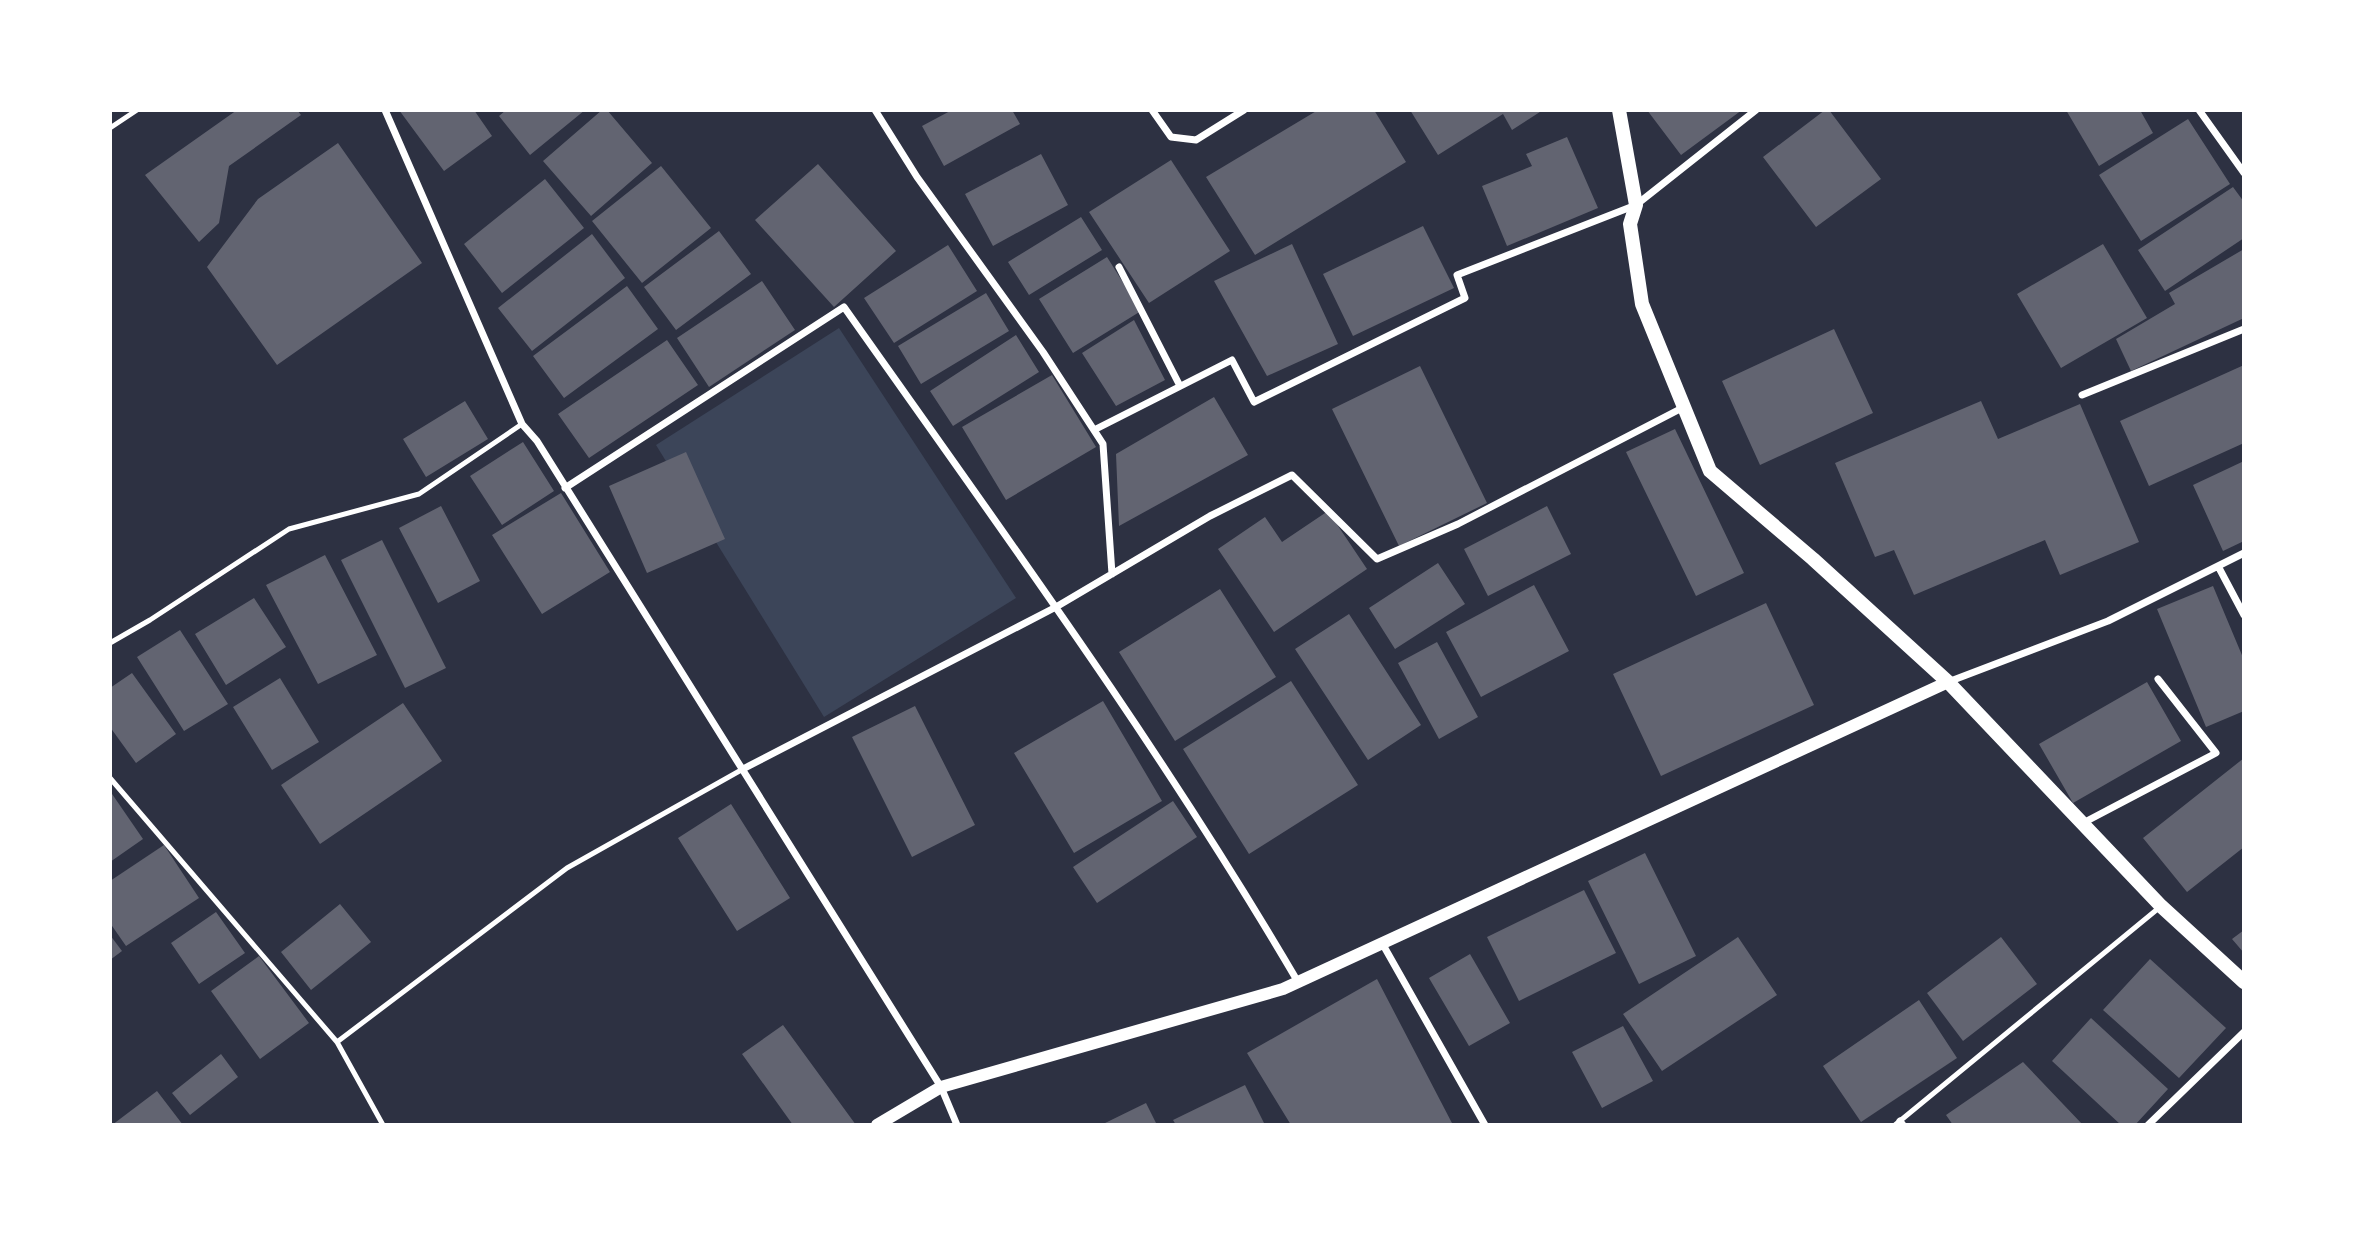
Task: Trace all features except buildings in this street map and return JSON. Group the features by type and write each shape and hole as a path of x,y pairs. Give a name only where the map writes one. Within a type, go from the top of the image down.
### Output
{"main road":[{"path":"1619,110 1636,205 1630,223 1642,304 1710,471 1813,559 1948,682 2161,906 2244,982"}],"street":[{"path":"385,110 522,424 537,442 941,1087 957,1125"},
{"path":"875,110 917,177 1043,352 1103,444 1112,574"},
{"path":"1152,110 1171,137 1196,140 1244,110"},
{"path":"1094,430 1231,360 1254,402 1465,298 1457,275 1636,205 1756,110"},
{"path":"2199,110 2244,173"},
{"path":"1119,267 1180,386"},
{"path":"565,488 844,307 1056,607 1242,887 1298,982"},
{"path":"2082,395 2244,329"},
{"path":"743,769 1056,607 1210,516 1292,475 1377,559 1458,524 1684,407"},
{"path":"877,1125 941,1087 1283,989 1948,682 2108,621 2244,553"},
{"path":"2218,566 2244,615"},
{"path":"2083,823 2216,753 2158,679"},
{"path":"1382,943 1485,1125"},
{"path":"2148,1125 2244,1032"}],"lane":[{"path":"110,128 137,110"},
{"path":"110,643 289,529 419,494 522,424"},
{"path":"337,1042 567,868 743,769"},
{"path":"110,778 337,1042 383,1125"},
{"path":"1899,1124 2161,906"}],"shaded area":[{"path":"839,328 1016,598 824,717 656,445"}]}
